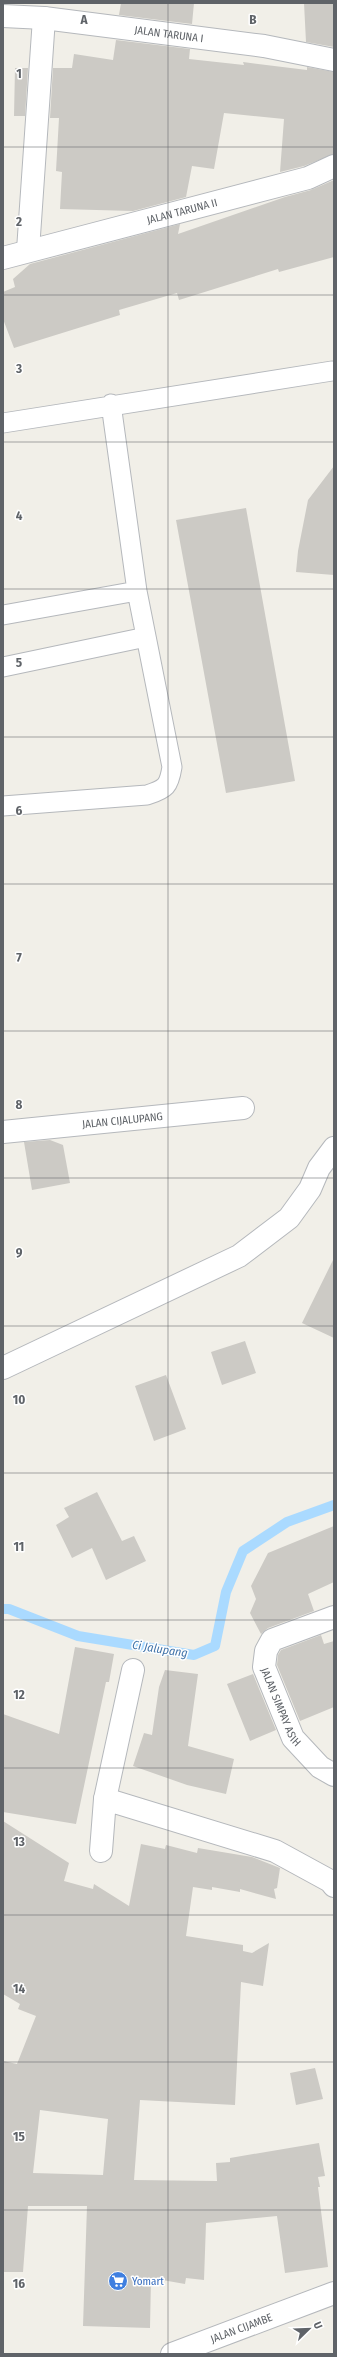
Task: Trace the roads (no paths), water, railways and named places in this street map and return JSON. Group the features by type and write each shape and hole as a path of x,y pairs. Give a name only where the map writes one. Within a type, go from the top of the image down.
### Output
{"street":[{"name":"JALAN TARUNA I","path":"3,16 44,18 264,46 334,60"},
{"path":"28,250 44,18"},
{"name":"JALAN TARUNA II","path":"3,258 28,250 308,178 334,166"},
{"name":"JALAN CIJALUPANG","path":"3,1132 243,1108"},
{"path":"3,1368 239,1256 289,1218 310,1189 319,1168 334,1148"},
{"name":"JALAN SIMPAY ASIH","path":"334,1617 272,1640 266,1651 264,1667 293,1738 320,1767 334,1775"},
{"path":"101,1851 104,1799 133,1670"},
{"path":"104,1799 275,1851 330,1881 334,1886"},
{"name":"JALAN CIJAMBE","path":"172,2354 334,2294"}],"lane":[{"path":"3,423 111,404 332,371"},
{"path":"3,806 147,795 161,790 170,781 172,767 137,591 111,404"},
{"path":"3,615 137,591"},
{"path":"3,667 146,637"}],"waterway":[{"name":"Ci Jalupang","path":"3,1609 9,1609 78,1636 194,1655 215,1646 226,1592 243,1551 287,1522 334,1505"}],"place":[{"name":"Yomart","path":"118,2281"}]}
